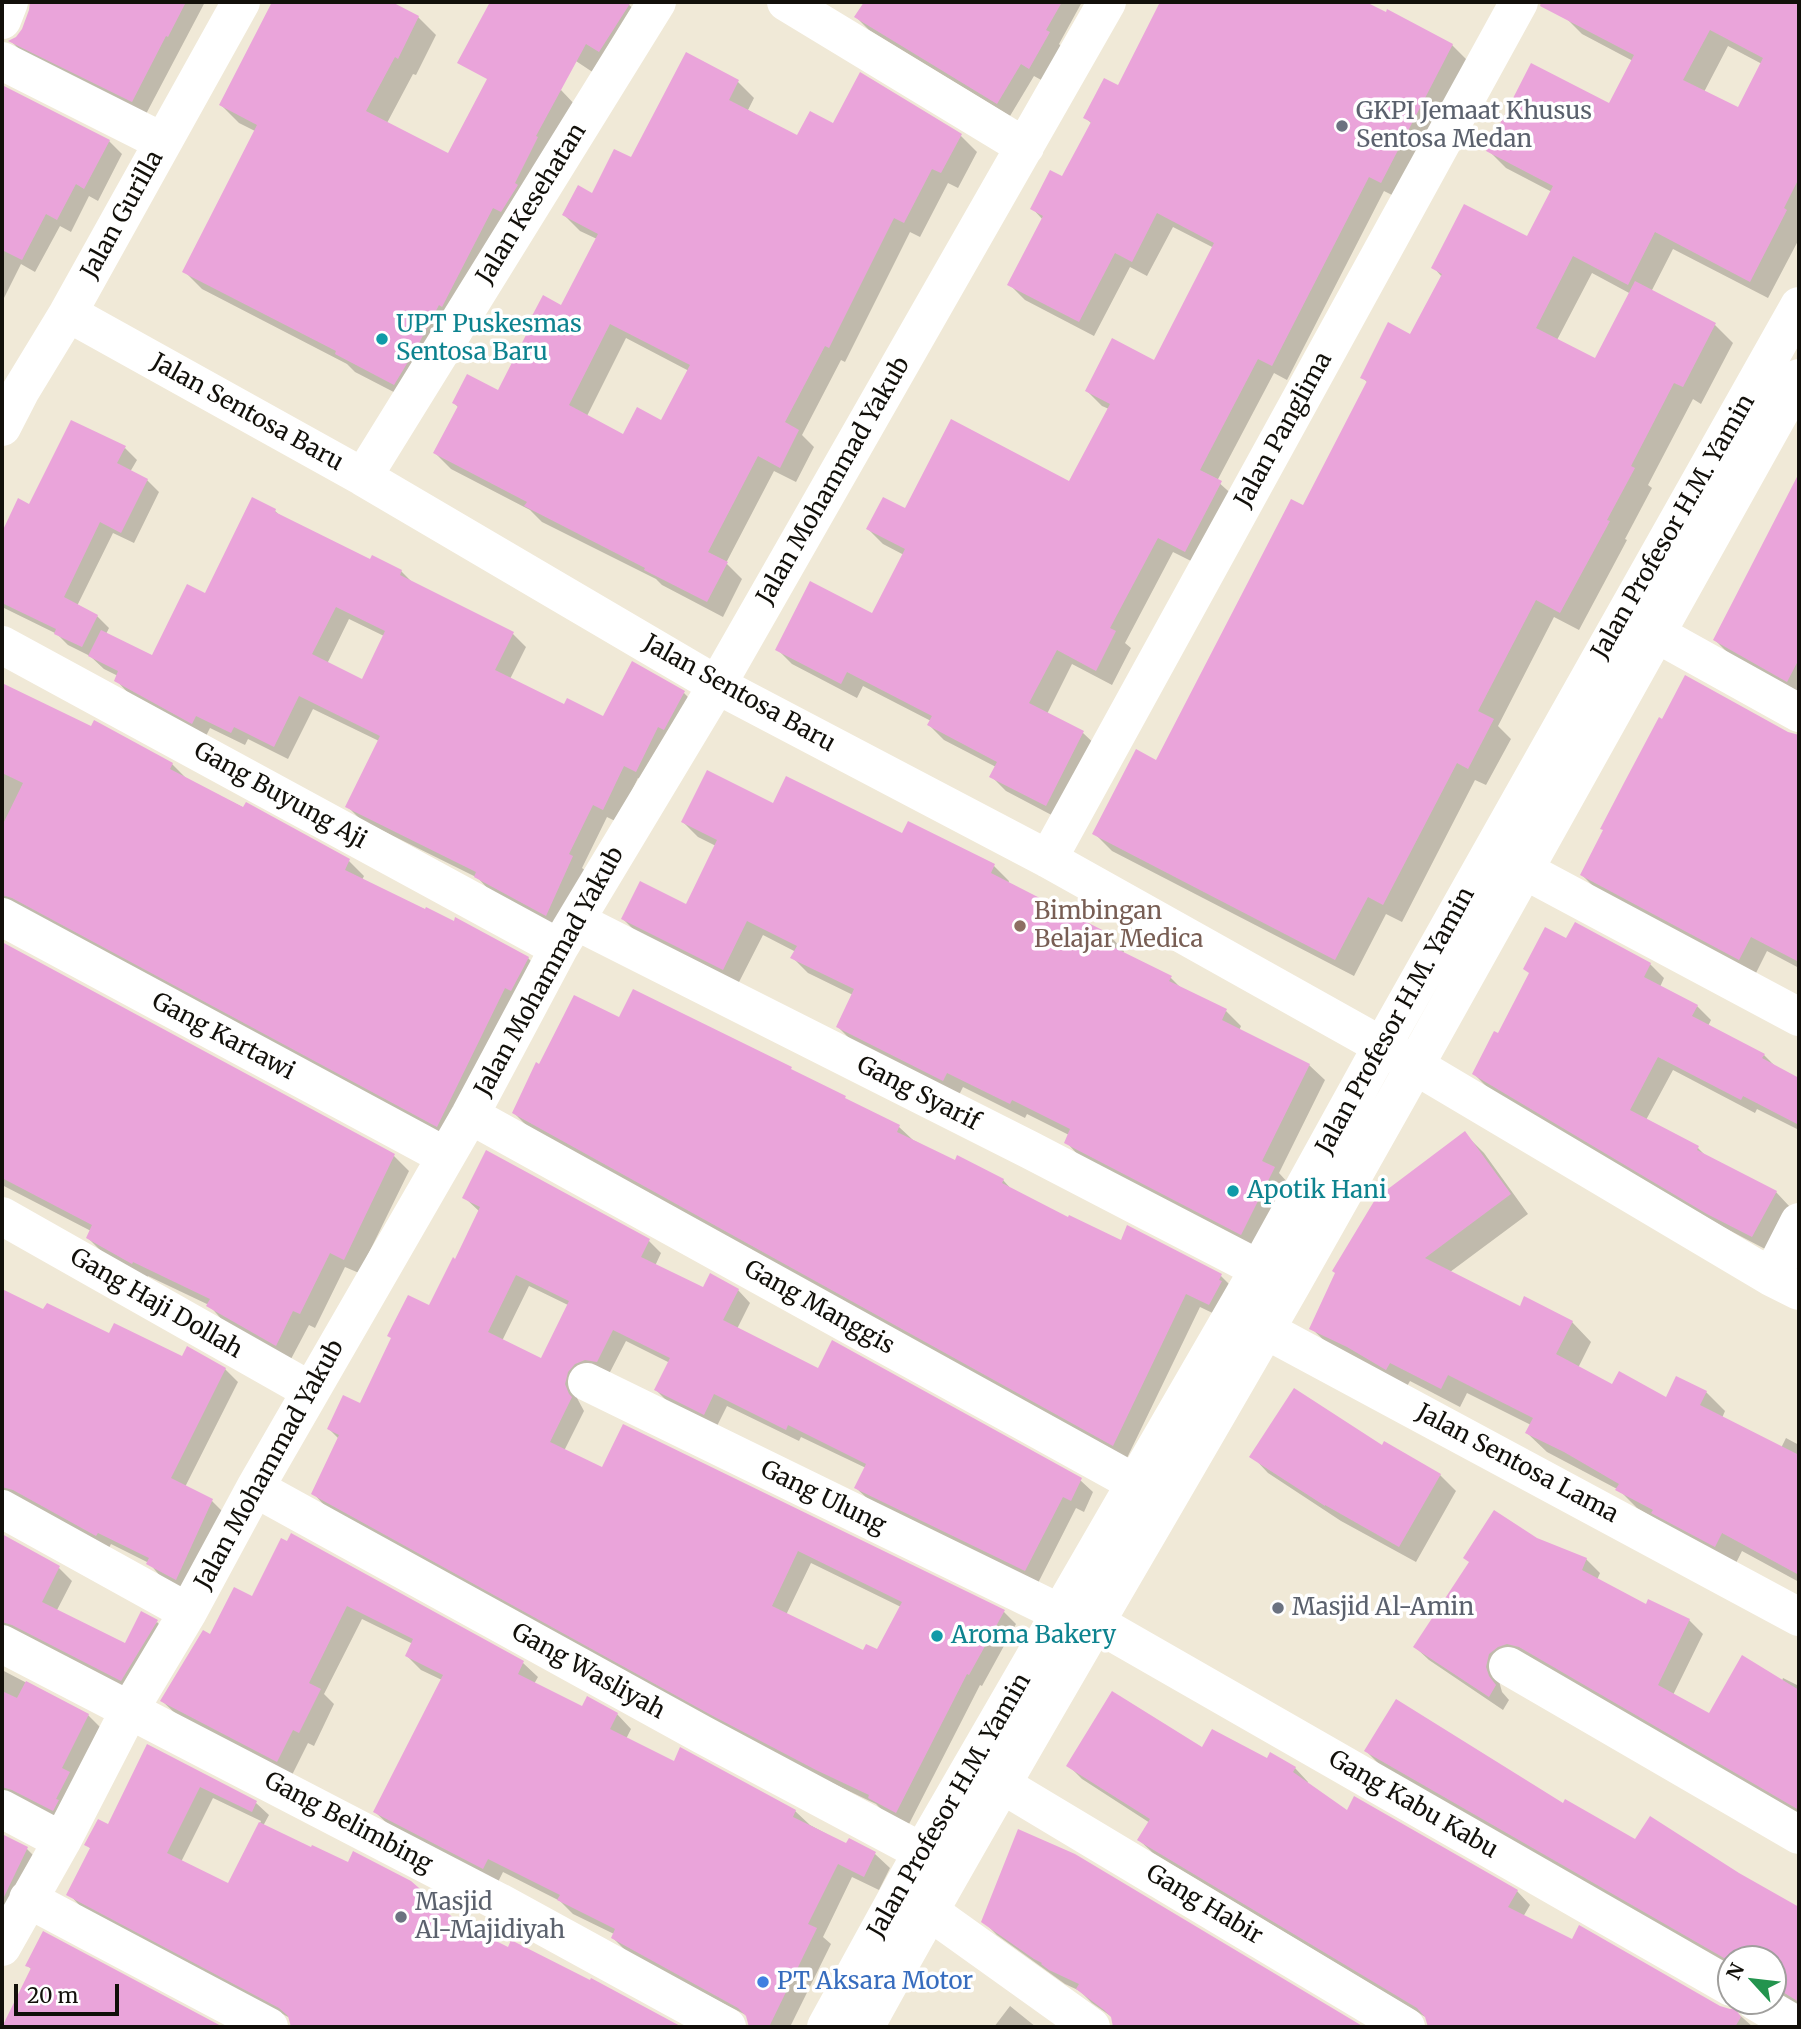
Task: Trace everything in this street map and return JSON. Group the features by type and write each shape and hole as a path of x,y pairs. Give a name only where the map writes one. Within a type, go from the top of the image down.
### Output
{"street":[{"path":"2,20 9,2"},
{"name":"Jalan Gurilla","path":"2,427 11,387 68,313 241,2"},
{"name":"Jalan Kesehatan","path":"363,477 657,2"},
{"path":"786,2 1025,147"},
{"name":"Jalan Mohammad Yakub","path":"2,1946 62,1841 130,1709 188,1612 255,1488 470,1115 567,934 717,685 1107,2"},
{"name":"Jalan Panglima","path":"1048,859 1519,2"},
{"path":"2,61 163,142"},
{"name":"Jalan Profesor H.M. Yamin","path":"1274,1278 1416,1065 1524,870 1799,306"},
{"name":"Jalan Sentosa Baru","path":"68,313 363,477 717,685 1048,859 1416,1065 1785,1284"},
{"name":"Jalan Profesor H.M. Yamin","path":"826,2027 1060,1613 1151,1491 1250,1321 1274,1278 1382,1046 1799,378"},
{"name":"Gang Buyung Aji","path":"2,645 567,934"},
{"path":"1634,646 1799,713"},
{"path":"1524,870 1799,1017"},
{"name":"Gang Kartawi","path":"2,917 445,1156"},
{"name":"Gang Syarif","path":"567,934 1030,1150 1274,1278"},
{"name":"Gang Manggis","path":"470,1115 1151,1491"},
{"name":"Gang Haji Dollah","path":"2,1216 311,1391"},
{"path":"1785,1284 1799,1222"},
{"name":"Jalan Sentosa Lama","path":"1250,1321 1799,1617"},
{"name":"Gang Ulung","path":"587,1382 1060,1613"},
{"name":"Gang Wasliyah","path":"255,1488 922,1853"},
{"name":"Jalan Profesor H.M. Yamin","path":"865,2027 1001,1784 1096,1623 1151,1491"},
{"path":"2,1509 188,1612"},
{"name":"Gang Kabu Kabu","path":"1096,1623 1717,1979"},
{"name":"Gang Belimbing","path":"2,1644 499,1902 727,2027"},
{"path":"1508,1666 1799,1835"},
{"name":"Gang Habir","path":"1001,1784 1406,2027"},
{"path":"2,1809 62,1841"},
{"path":"29,1899 269,2027"},
{"path":"929,1911 1091,2027"},
{"path":"1780,2015 1799,2026"}],"building":[{"path":"30,2 186,2 132,102 8,41 16,37 22,29"},
{"path":"272,2 392,2 419,16 398,59 395,57 366,111 448,153 487,79 457,63 490,2 631,2 599,52 586,44 536,136 538,137 515,183 518,185 501,212 493,208 442,307 439,305 394,385 335,354 336,351 182,272 257,125 219,105"},
{"path":"864,2 1062,2 1046,30 1050,32 1029,69 1021,64 997,104 854,17"},
{"path":"1160,2 1366,2 1386,12 1387,9 1453,44 1381,183 1369,177 1272,366 1258,359 1200,470 1222,481 1185,552 1158,538 1110,628 1116,631 1096,671 1057,650 1029,703 1084,731 1046,806 989,777 997,762 927,725 932,716 847,672 841,684 775,650 810,581 872,613 905,549 866,529 883,497 905,508 951,419 1069,481 1110,404 1085,391 1112,338 1154,360 1214,243 1157,213 1132,262 1115,253 1079,322 1007,285 1043,216 1030,209 1050,170 1062,176 1091,122 1083,118 1104,78 1118,85"},
{"path":"1541,2 1799,2 1799,178 1784,208 1787,210 1750,282 1655,232 1628,285 1573,256 1536,328 1595,358 1635,281 1716,323 1683,387 1674,383 1631,466 1635,468 1607,520 1610,521 1560,613 1536,600 1478,711 1494,719 1468,769 1457,763 1383,905 1368,897 1335,960 1092,834 1136,749 1156,760 1291,499 1303,505 1367,381 1360,378 1388,322 1410,334 1442,274 1431,268 1464,204 1527,236 1553,186 1486,151 1531,63 1609,103 1634,55 1540,6","holes":["1710,30 1763,58 1738,107 1683,80"]},
{"path":"686,52 739,80 729,100 797,135 810,111 833,123 860,72 962,134 941,173 932,169 904,223 894,218 829,348 825,346 785,422 799,430 780,468 758,456 708,552 728,562 707,602 524,506 527,502 433,453 458,406 452,403 467,374 498,390 543,295 561,305 598,234 562,215 578,185 592,193 614,149 631,157","holes":["610,324 690,365 661,420 637,407 623,434 569,405"]},
{"path":"2,85 110,140 84,189 76,184 57,220 46,214 22,260 2,250"},
{"path":"71,420 126,446 117,463 148,479 121,533 100,522 64,597 98,615 82,647 54,634 56,629 2,603 2,532 18,498 29,504"},
{"path":"1799,473 1799,659 1787,682 1713,640"},
{"path":"252,497 276,509 275,512 370,559 372,555 402,570 400,575 514,632 495,670 564,704 567,698 603,716 632,661 685,691 664,730 658,727 636,772 624,766 603,810 593,805 569,854 573,856 546,916 474,877 476,872 345,807 380,736 299,696 274,747 234,727 231,733 196,716 192,724 114,681 118,671 88,656 101,630 152,655 187,584 205,593","holes":["336,607 385,631 362,679 312,654"]},
{"path":"1685,675 1788,732 1799,735 1799,962 1751,937 1739,960 1580,875 1625,781"},
{"path":"2,683 91,726 94,720 173,763 170,769 243,807 246,802 350,859 345,870 425,909 426,907 454,921 455,917 529,957 511,991 505,988 437,1127 2,895 2,826 23,783 2,773"},
{"path":"707,770 773,803 786,776 902,833 908,821 995,864 991,873 1110,934 1105,943 1172,976 1169,981 1227,1009 1222,1020 1310,1064 1262,1161 1275,1167 1241,1235 1064,1143 1070,1129 1012,1100 1010,1104 947,1073 943,1081 836,1027 854,989 790,958 797,946 747,921 723,970 621,919 640,881 686,904 717,840 681,822"},
{"path":"1575,922 1651,963 1644,977 1698,1005 1692,1016 1765,1054 1762,1058 1799,1078 1799,1125 1743,1096 1741,1100 1658,1057 1630,1110 1699,1146 1697,1150 1777,1191 1752,1237 1707,1214 1472,1074 1494,1031 1498,1033 1529,973 1523,969 1545,927 1566,938"},
{"path":"2,942 395,1154 344,1260 330,1253 300,1314 293,1311 276,1346 206,1306 210,1299 133,1262 132,1264 86,1238 92,1225 2,1178"},
{"path":"633,989 792,1067 791,1069 846,1096 845,1098 900,1125 897,1132 955,1160 957,1155 1004,1179 1002,1183 1068,1217 1069,1215 1121,1240 1127,1225 1222,1274 1219,1280 1222,1281 1209,1305 1186,1294 1113,1446 512,1113 536,1062 539,1064 574,995 619,1017"},
{"path":"1465,1131 1511,1194 1425,1258 1520,1306 1524,1296 1573,1321 1556,1354 1612,1384 1619,1371 1666,1397 1676,1376 1707,1391 1700,1405 1799,1455 1799,1575 1722,1533 1715,1547 1651,1513 1653,1510 1615,1490 1619,1484 1525,1433 1533,1418 1448,1375 1441,1389 1390,1363 1386,1370 1309,1329 1335,1273 1332,1271 1376,1198"},
{"path":"486,1150 650,1239 641,1257 703,1287 710,1273 739,1289 723,1320 818,1368 832,1340 1082,1478 1071,1501 1063,1497 1025,1571 854,1488 866,1464 788,1425 786,1430 714,1394 704,1415 654,1390 670,1358 613,1330 597,1362 585,1360 575,1364 568,1372 565,1384 572,1397 550,1442 602,1467 623,1424 1005,1610 969,1675 967,1674 896,1813 868,1798 869,1795 713,1716 311,1494 339,1435 327,1429 343,1395 360,1403 391,1338 387,1336 408,1295 429,1305 453,1257 455,1259 480,1207 462,1198","holes":["516,1275 569,1301 541,1358 488,1332","798,1551 902,1602 877,1649 866,1644 863,1650 772,1606"]},
{"path":"2,1289 43,1309 47,1303 109,1333 114,1323 182,1356 187,1346 226,1368 171,1478 213,1499 176,1580 146,1564 149,1558 98,1533 96,1536 13,1490 2,1487"},
{"path":"1294,1388 1382,1445 1384,1441 1441,1474 1399,1547 1325,1506 1249,1457"},
{"path":"1494,1510 1537,1538 1587,1558 1582,1570 1646,1604 1648,1599 1690,1619 1658,1685 1709,1713 1742,1655 1799,1690 1799,1810 1519,1647 1507,1644 1489,1654 1486,1667 1496,1685 1489,1697 1413,1647 1469,1562 1463,1558"},
{"path":"291,1533 524,1661 518,1674 582,1706 587,1696 618,1713 610,1729 674,1761 680,1747 796,1810 793,1817 846,1843 849,1838 876,1852 864,1877 838,1864 808,1924 817,1928 769,2027 749,2027 746,2016 738,2008 611,1938 615,1929 557,1900 560,1895 488,1859 483,1869 373,1812 443,1675 405,1656 413,1639 347,1606 309,1683 321,1689 299,1733 293,1730 277,1762 160,1701 203,1630 210,1634 234,1587 252,1596 281,1538 287,1541"},
{"path":"2,1534 60,1566 42,1602 125,1643 141,1611 158,1620 121,1681 2,1622"},
{"path":"26,1681 89,1714 62,1768 70,1772 53,1811 2,1787 2,1691 17,1698"},
{"path":"1112,1691 1202,1747 1212,1729 1267,1758 1270,1752 1296,1767 1293,1772 1347,1810 1354,1796 1518,1890 1508,1907 1572,1939 1579,1925 1717,2004 1717,2015 1741,2017 1735,2027 1428,2027 1425,2017 1417,2008 1137,1840 1150,1819 1066,1766"},
{"path":"1396,1699 1563,1803 1565,1799 1635,1839 1650,1816 1739,1873 1799,1907 1799,2002 1787,1995 1787,1945 1717,1945 1717,1954 1364,1751"},
{"path":"147,1744 257,1801 252,1812 200,1787 167,1853 228,1883 259,1822 348,1862 353,1851 411,1881 458,1922 508,1947 511,1940 590,1980 591,1978 682,2027 291,2027 288,2016 279,2008 66,1895 90,1848 84,1845 98,1819 108,1824"},
{"path":"1018,1829 1075,1854 1364,2027 1113,2027 1111,2017 1076,1989 1079,1984 1049,1970 981,1922"},
{"path":"2,1834 28,1847 2,1901"},
{"path":"43,1931 223,2027 2,2027 31,1968 25,1966"}],"place":[{"name":"GKPI Jemaat Khusus Sentosa Medan","path":"1342,126"},
{"name":"UPT Puskesmas Sentosa Baru","path":"382,339"},
{"name":"Bimbingan Belajar Medica","path":"1020,926"},
{"name":"Apotik Hani","path":"1233,1191"},
{"name":"Masjid Al-Amin","path":"1278,1608"},
{"name":"Aroma Bakery","path":"937,1636"},
{"name":"Masjid Al-Majidiyah","path":"401,1917"},
{"name":"PT Aksara Motor","path":"763,1982"}]}
